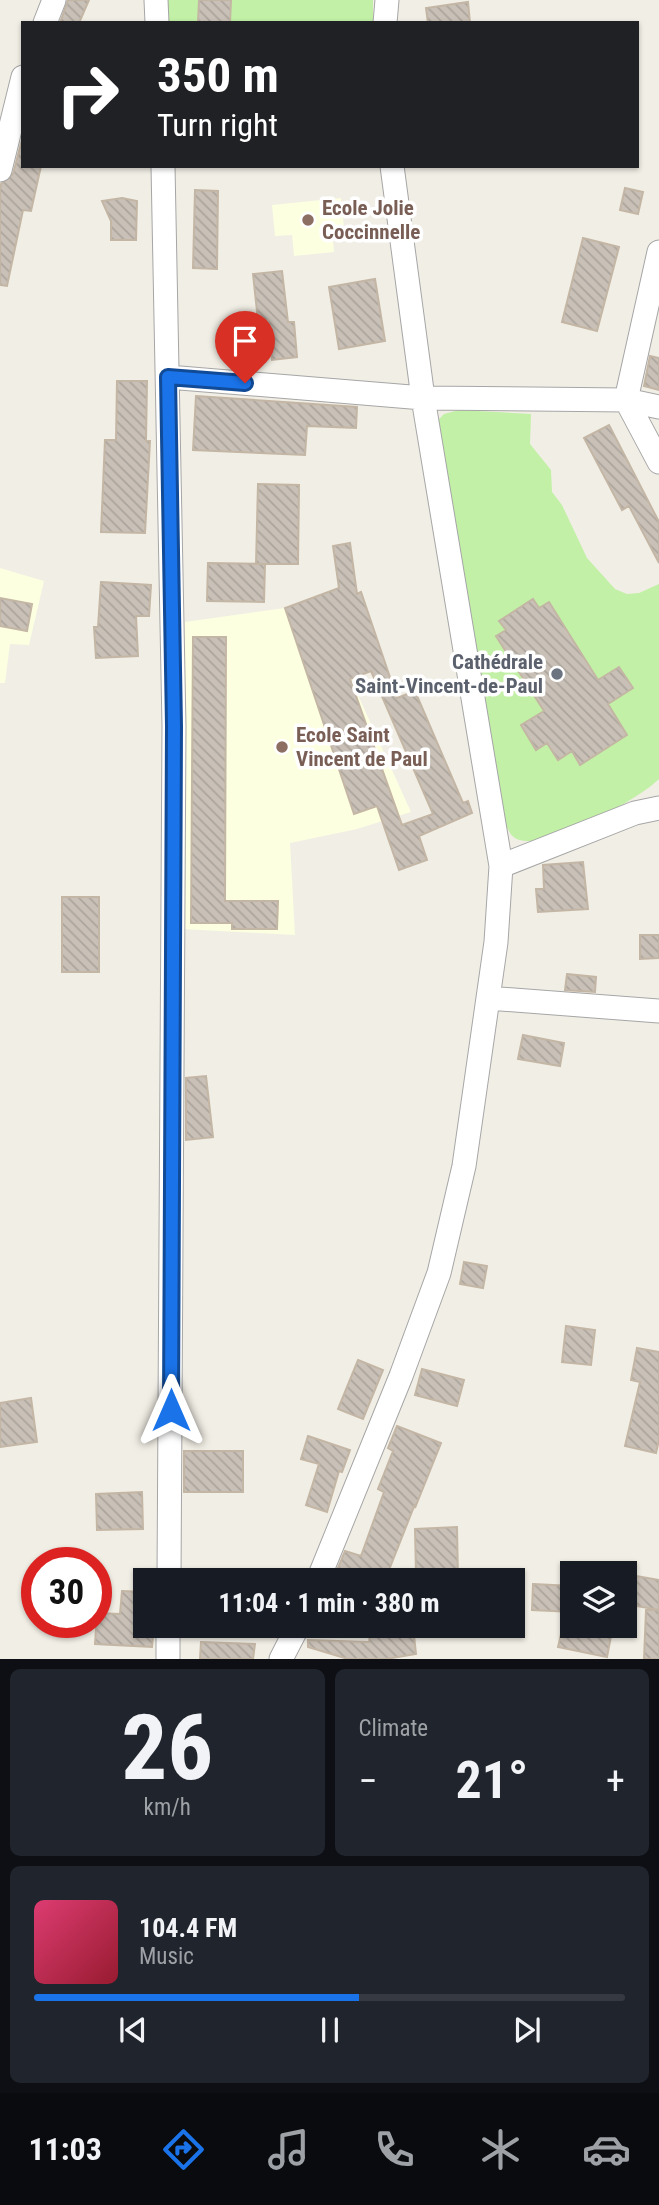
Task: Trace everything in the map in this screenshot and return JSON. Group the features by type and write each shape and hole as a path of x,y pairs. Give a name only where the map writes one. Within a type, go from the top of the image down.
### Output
{"street":[{"path":"46,21 54,0"},
{"path":"156,0 158,21"},
{"path":"385,21 387,0"},
{"path":"0,170 21,85"},
{"path":"163,168 174,726 169,1568"},
{"path":"323,1568 401,1376 439,1273 464,1166 488,998 501,866 423,398 392,168"},
{"path":"659,252 626,400 659,462"},
{"path":"168,377 423,398 626,400 659,407"},
{"path":"635,813 659,790"},
{"path":"501,866 635,813 659,808"},
{"path":"488,998 659,1011"},
{"path":"168,1659 169,1638"},
{"path":"281,1659 292,1638"}],"shaded area":[{"name":"Ecole Jolie Coccinnelle","path":"341,198 345,237 333,239 334,252 294,256 292,235 275,236 272,205"},
{"path":"0,568 44,581 29,645 10,644 5,683 0,683"},
{"name":"Ecole Saint Vincent de Paul","path":"321,595 352,682 411,812 357,829 290,843 295,935 183,929 185,622 285,608"}],"green space":[{"path":"167,0 373,0 373,21 167,21"},
{"path":"459,410 531,414 530,444 551,470 552,492 562,505 587,558 615,589 627,594 639,593 659,584 659,779 632,799 592,821 533,841 515,838 506,825 437,435 438,420 444,414"}],"building":[{"path":"68,0 89,0 80,21 61,21"},
{"path":"199,0 231,0 230,21 198,21"},
{"path":"468,2 470,21 428,21 426,8"},
{"path":"21,144 21,168 41,168 31,211 23,210 7,286 0,285 0,189 1,184 13,174"},
{"path":"625,188 643,192 638,214 620,210"},
{"path":"195,190 218,191 217,269 193,268"},
{"path":"122,198 137,201 136,240 111,240 111,221 102,201"},
{"path":"583,238 619,247 597,331 562,322"},
{"path":"282,271 288,322 294,322 297,357 272,360 268,320 258,321 253,274"},
{"path":"375,279 385,341 339,349 329,287"},
{"path":"650,356 659,358 659,390 644,386"},
{"path":"117,381 147,381 146,441 150,441 145,533 101,532 105,440 116,440"},
{"path":"196,396 357,407 356,428 307,426 305,455 193,450"},
{"path":"609,425 659,522 659,563 629,506 622,510 584,438"},
{"path":"258,484 299,485 298,564 256,564"},
{"path":"350,543 357,594 361,592 397,698 415,691 463,803 468,801 472,813 419,836 427,860 399,870 377,806 354,814 285,608 339,588 333,546","holes":["371,671 433,814 402,825 350,679"]},
{"path":"208,563 265,564 264,602 207,601"},
{"path":"101,582 151,585 149,616 136,616 138,656 96,658 94,627 98,627"},
{"path":"0,598 32,604 27,631 0,626"},
{"name":"Cathédrale Saint-Vincent-de-Paul","path":"533,599 539,608 549,602 598,680 619,667 633,688 608,704 627,735 580,765 572,751 558,760 547,743 536,750 521,725 544,711 496,636 506,630 499,621"},
{"path":"193,637 226,637 225,901 278,901 277,929 232,929 232,923 191,923"},
{"path":"583,862 588,909 538,912 536,889 544,889 543,865"},
{"path":"62,897 99,897 99,972 62,972"},
{"path":"640,935 659,935 659,958 640,959"},
{"path":"567,974 596,977 595,992 565,990"},
{"path":"523,1035 564,1043 560,1066 518,1059"},
{"path":"206,1076 213,1137 186,1140 186,1078"},
{"path":"464,1262 487,1266 483,1288 460,1284"},
{"path":"566,1326 595,1330 591,1365 562,1362"},
{"path":"637,1348 659,1352 659,1440 656,1453 625,1446 640,1382 631,1380"},
{"path":"358,1360 383,1370 363,1419 338,1409"},
{"path":"422,1369 464,1380 457,1406 415,1395"},
{"path":"31,1398 37,1442 0,1447 0,1403"},
{"path":"397,1426 441,1443 390,1568 338,1568 345,1551 361,1556 384,1492 378,1489 393,1451 388,1448"},
{"path":"308,1436 350,1450 342,1472 339,1471 327,1512 306,1505 319,1464 301,1459"},
{"path":"184,1451 243,1451 243,1492 184,1492"},
{"path":"142,1492 143,1529 97,1530 96,1494"},
{"path":"457,1527 458,1568 416,1568 415,1529"},
{"path":"637,1576 659,1580 659,1610 637,1606"},
{"path":"533,1584 560,1585 560,1611 532,1610"},
{"path":"122,1591 133,1591 133,1638 153,1638 152,1647 95,1644 95,1638 112,1638 112,1614 120,1614"},
{"path":"646,1610 659,1610 659,1659 644,1659"},
{"path":"370,1638 414,1638 416,1654 386,1659 348,1659 308,1647 308,1640 369,1642"},
{"path":"560,1638 611,1638 607,1657 558,1647"},
{"path":"201,1642 255,1644 253,1659 200,1659"}],"place":[{"name":"Ecole Jolie Coccinnelle","path":"308,220"},
{"name":"Cathédrale Saint-Vincent-de-Paul","path":"557,674"},
{"name":"Ecole Saint Vincent de Paul","path":"282,747"}],"route":[{"path":"171,1410 174,726 168,377 245,383"}]}
